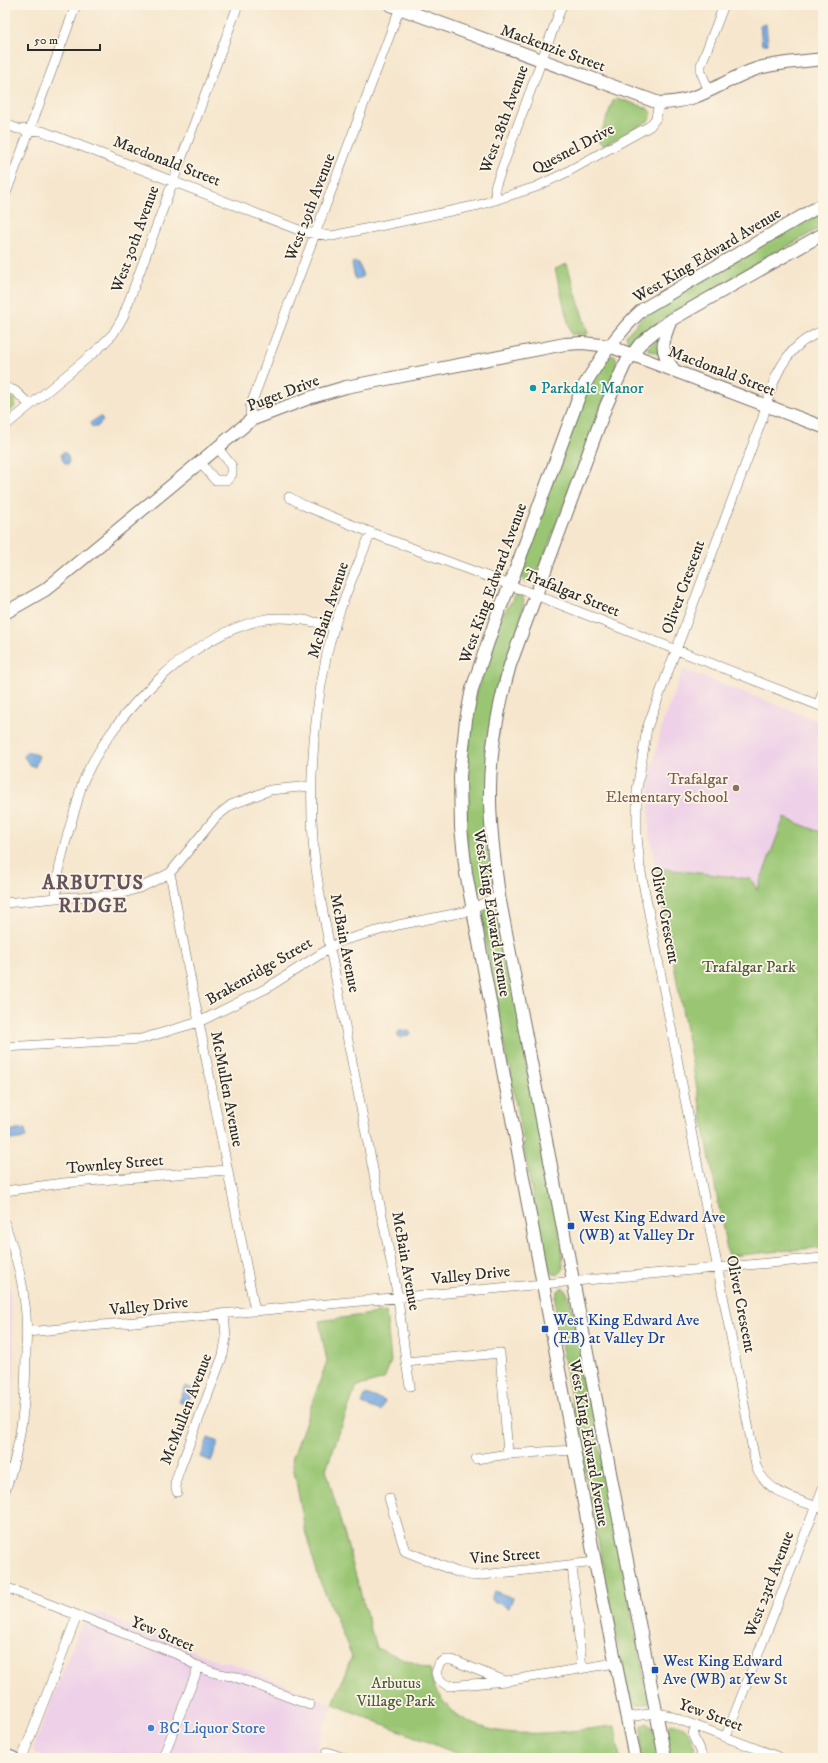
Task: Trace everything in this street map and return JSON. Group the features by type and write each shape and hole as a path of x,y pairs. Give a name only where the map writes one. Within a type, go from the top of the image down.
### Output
{"main road":[{"name":"Mackenzie Street","path":"397,6 542,61 659,103"},
{"path":"659,103 675,103 691,100 756,69 773,65 823,59"},
{"name":"West King Edward Avenue","path":"635,1758 628,1717 615,1663 595,1562 466,872 461,828 461,753 466,720 478,668 581,391 600,357 629,322 661,298 823,204"},
{"name":"West King Edward Avenue","path":"665,1758 499,896 490,811 490,768 493,740 508,671 535,594 614,384 632,354 653,333 671,320 823,234"},
{"path":"671,320 663,340 663,347 667,361 674,370"},
{"name":"Puget Drive","path":"5,613 45,590 251,420 312,397 346,388 565,344 583,343 609,346"},
{"name":"Macdonald Street","path":"609,346 823,427"},
{"path":"5,1755 13,1758"}],"street":[{"path":"5,196 76,5"},
{"name":"West 30th Avenue","path":"5,426 97,350 113,334 123,316 238,5"},
{"name":"West 28th Avenue","path":"496,200 495,187 562,5"},
{"path":"709,91 702,72 702,65 724,5"},
{"name":"West 29th Avenue","path":"251,420 250,407 316,234 397,6"},
{"name":"Quesnel Drive","path":"316,234 332,236 479,205 536,186 565,174 650,126 656,118 659,103"},
{"name":"Macdonald Street","path":"5,124 18,129 42,131 304,232 316,234"},
{"name":"Oliver Crescent","path":"819,1507 769,1487 764,1482 756,1466 640,867 637,836 637,790 641,760 648,728 781,366 801,342 823,330"},
{"path":"5,387 15,391 30,405"},
{"path":"200,462 215,480 227,480 232,474 232,466 217,447"},
{"name":"Trafalgar Street","path":"289,498 371,532 535,594 820,706"},
{"name":"McBain Avenue","path":"371,532 326,657 315,723 311,786 313,840 321,902 398,1298 410,1386"},
{"path":"56,898 70,826 84,778 103,744 128,711 178,661 203,644 229,630 262,619 297,619 336,627"},
{"path":"820,706 823,692"},
{"path":"5,903 117,894 142,887 170,873 216,817 231,805 270,790 311,786"},
{"name":"McMullen Avenue","path":"170,873 255,1311"},
{"name":"Brakenridge Street","path":"5,1047 141,1039 200,1022 267,988 341,941 398,924 464,912 499,896"},
{"name":"Townley Street","path":"5,1191 63,1183 228,1170"},
{"path":"5,1224 18,1264 25,1298 27,1332 24,1415 18,1450 5,1491"},
{"name":"Valley Drive","path":"27,1332 823,1258"},
{"name":"McMullen Avenue","path":"177,1492 175,1483 178,1471 224,1351 226,1338 224,1313"},
{"path":"406,1362 500,1353 508,1454"},
{"path":"476,1459 508,1454 574,1450"},
{"name":"West 23rd Avenue","path":"726,1736 819,1507 823,1488"},
{"name":"Vine Street","path":"389,1498 405,1551 457,1572 474,1576 595,1562"},
{"path":"572,1565 582,1669"},
{"name":"Yew Street","path":"5,1587 182,1656 188,1662 223,1675 233,1676 310,1705"},
{"path":"22,1758 77,1616"},
{"path":"505,1681 452,1660 445,1660 439,1664 436,1673 438,1679 448,1686 505,1681 615,1663"},
{"path":"161,1758 165,1752 199,1666"},
{"name":"Yew Street","path":"628,1717 656,1713 726,1736 781,1758"},
{"path":"695,1725 694,1736 703,1758"},
{"path":"327,1752 344,1758"}],"shaded area":[{"name":"Trafalgar Elementary School","path":"683,669 823,723 823,916 757,890 750,879 656,868 649,833 650,780 662,725"},
{"path":"5,1273 10,1293 14,1358 13,1395 5,1438"},
{"path":"95,1611 220,1662 229,1662 333,1704 313,1758 47,1758 34,1752 33,1749 79,1629 88,1614"}],"green space":[{"path":"617,98 647,108 652,114 648,121 603,146 598,142 613,101"},
{"path":"823,209 823,226 662,319 634,342 628,342 626,335 644,316 655,308"},
{"path":"567,264 588,334 571,334 555,269"},
{"path":"658,339 659,354 648,350 648,347"},
{"path":"611,355 616,357 617,365 543,559 532,581 525,582 521,577 527,550 582,401 606,358"},
{"path":"5,393 15,400 15,406 5,418"},
{"path":"516,595 522,596 524,601 518,628 502,674 489,860 490,889 487,893 480,892 471,870 467,845 465,778 467,750 476,695 502,615"},
{"name":"Trafalgar Park","path":"784,818 823,833 823,1247 728,1256 656,868 751,879 757,890"},
{"path":"487,908 492,909 496,914 508,957 527,1061 525,1066 529,1069 562,1248 563,1268 558,1275 551,1272 542,1246 523,1145 525,1141 522,1137 510,1073 512,1069 508,1066 486,947 483,916"},
{"path":"561,1288 566,1290 574,1312 649,1703 637,1706 630,1695 620,1657 557,1322 555,1309 556,1295"},
{"name":"Arbutus Village Park","path":"386,1312 391,1361 384,1379 356,1387 326,1469 376,1648 430,1669 435,1689 450,1709 470,1722 492,1730 516,1733 542,1733 615,1726 620,1758 468,1758 333,1704 352,1656 319,1579 306,1534 292,1460 327,1361 319,1321"},
{"path":"648,1722 654,1731 660,1758 640,1758 642,1725"},
{"path":"671,1724 677,1724 686,1730 690,1735 699,1758 670,1758 666,1735 668,1727"}],"water":[{"path":"766,24 768,44 762,45 760,25"},
{"path":"352,263 359,263 363,277 355,279"},
{"path":"101,417 103,421 97,427 92,427 90,423"},
{"path":"63,452 67,454 69,460 68,465 63,461 61,454"},
{"path":"27,751 39,756 35,767 29,764 24,757"},
{"path":"399,1031 409,1031 411,1034 400,1038 397,1035"},
{"path":"25,1129 26,1138 10,1140 9,1131"},
{"path":"186,1386 193,1389 187,1405 179,1402"},
{"path":"366,1394 385,1401 381,1411 362,1404"},
{"path":"208,1438 219,1442 211,1461 201,1457"},
{"path":"494,1591 513,1598 509,1608 491,1600"}],"place":[{"name":"Parkdale Manor","path":"533,388"},
{"name":"Trafalgar Elementary School","path":"736,788"},
{"name":"West King Edward Ave (WB) at Valley Dr","path":"571,1226"},
{"name":"West King Edward Ave (EB) at Valley Dr","path":"545,1329"},
{"name":"West King Edward Ave (WB) at Yew St","path":"655,1670"},
{"name":"BC Liquor Store","path":"151,1728"}],"district":[{"name":"ARBUTUS RIDGE","path":"93,894"}]}
